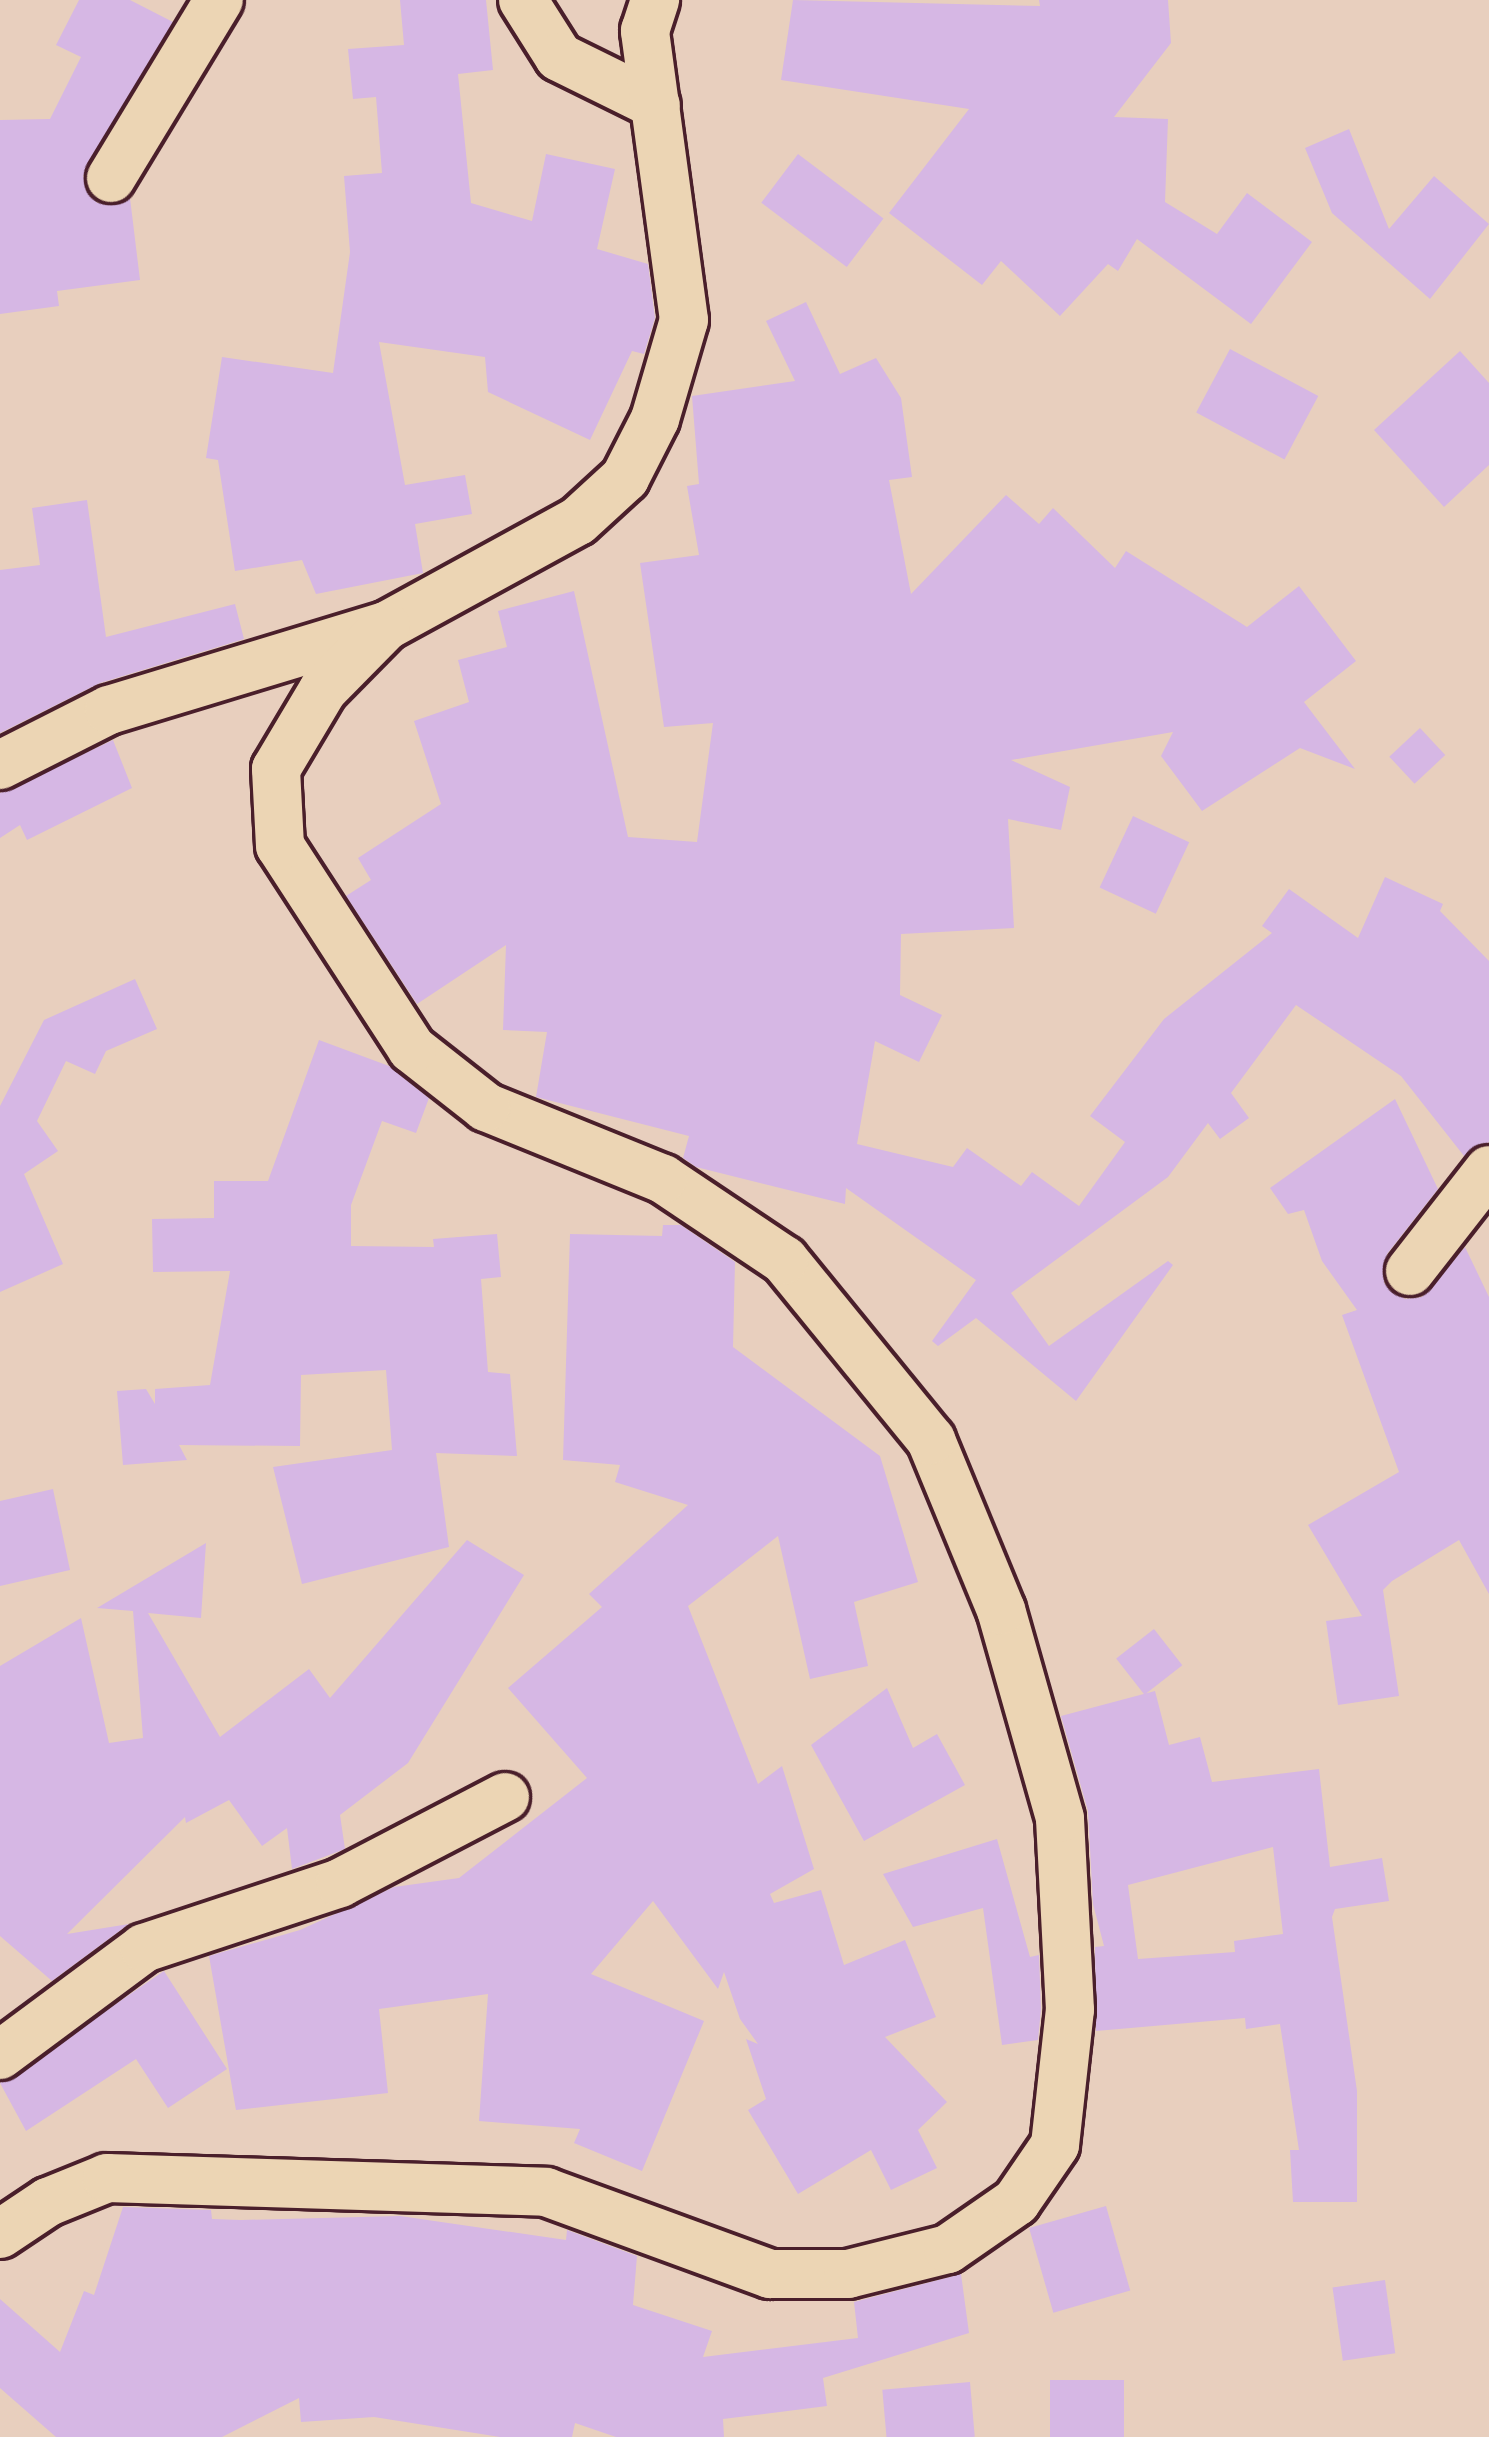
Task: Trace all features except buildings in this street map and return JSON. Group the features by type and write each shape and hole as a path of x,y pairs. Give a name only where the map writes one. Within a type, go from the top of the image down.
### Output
{"street":[{"path":"111,178 219,0"},
{"path":"523,0 560,57 656,106"},
{"path":"0,765 109,710 386,626 578,521 625,478 656,419 684,320 645,31 655,0"},
{"path":"0,2234 48,2202 107,2178 546,2192 770,2274 848,2274 948,2249 1016,2202 1055,2145 1070,2010 1060,1818 1001,1610 932,1440 784,1259 663,1179 486,1107 412,1049 280,846 276,769 323,690 386,626"},
{"path":"1410,1270 1489,1170"},
{"path":"0,2055 144,1948 340,1883 505,1797"}]}
